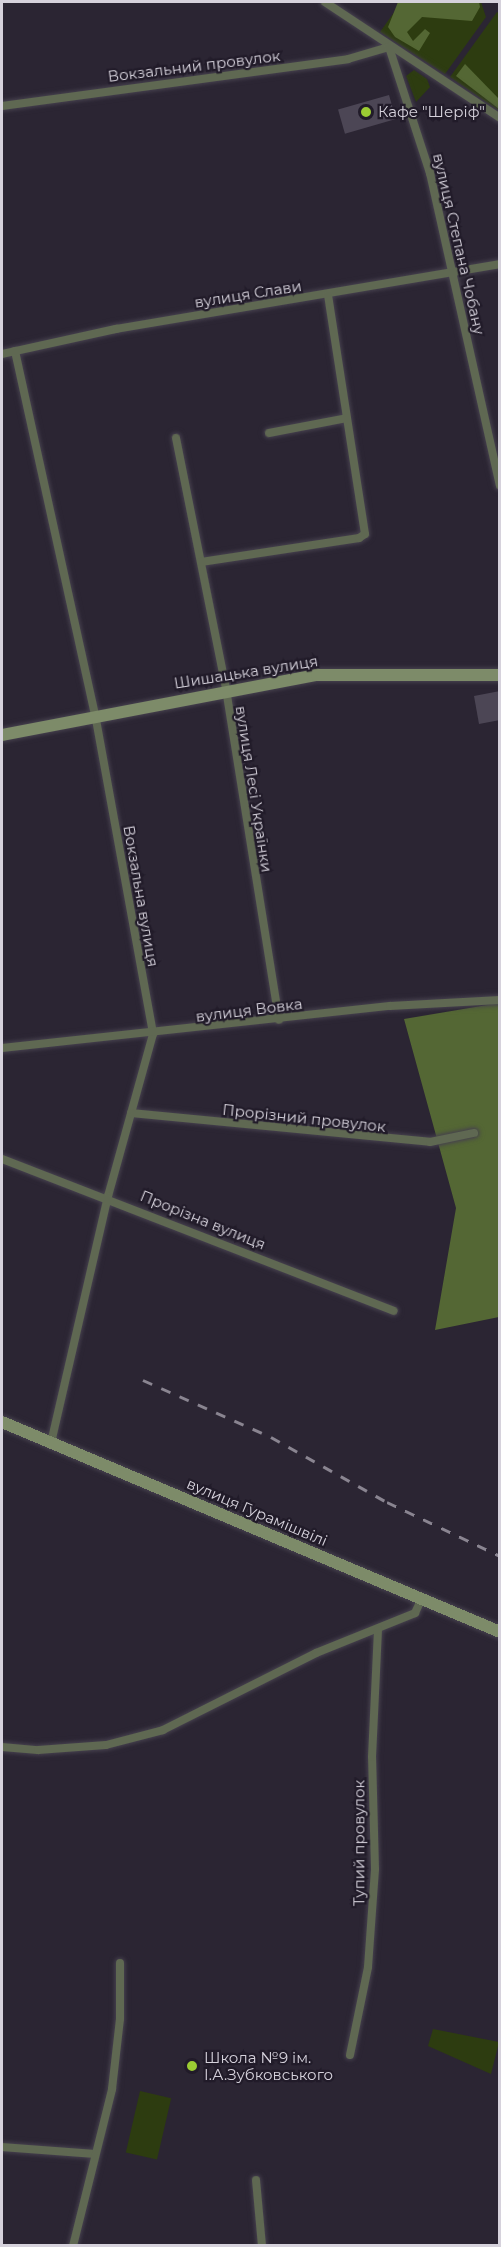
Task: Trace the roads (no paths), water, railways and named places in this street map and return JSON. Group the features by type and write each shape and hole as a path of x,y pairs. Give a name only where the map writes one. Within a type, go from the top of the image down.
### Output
{"main road":[{"name":"Шишацька вулиця","path":"2,735 95,714 226,689 366,672 500,675"},
{"name":"вулиця Гурамішвілі","path":"2,1422 500,1632"}],"street":[{"path":"325,2 389,47 500,118"},
{"name":"Вокзальний провулок","path":"2,106 348,59 389,47"},
{"name":"вулиця Степана Чобану","path":"389,47 430,173 500,485"},
{"name":"вулиця Слави","path":"2,354 116,329 453,274 500,264"},
{"path":"201,562 362,537 365,530 327,295"},
{"name":"Вокзальна вулиця","path":"15,351 95,714 153,1034 108,1196 51,1443"},
{"path":"269,434 347,418"},
{"name":"вулиця Лесі Українки","path":"176,438 226,689 279,1020"},
{"name":"вулиця Вовка","path":"2,1048 153,1034 460,1000 500,1000"},
{"name":"Прорізний провулок","path":"131,1113 430,1143 474,1133"},
{"name":"Прорізна вулиця","path":"2,1159 108,1196 394,1311"},
{"path":"2,1747 38,1750 106,1745 163,1730 315,1653 415,1613 422,1598"},
{"name":"Тупий провулок","path":"350,2055 368,1966 375,1869 372,1757 378,1629"},
{"path":"73,2246 112,2089 120,2019 120,1964"},
{"path":"2,2147 95,2154"},
{"path":"256,2180 262,2246"}],"railway":[{"path":"143,1380 271,1437 387,1502 500,1556"}],"place":[{"name":"Кафе \"Шеріф\"","path":"366,112"},
{"name":"Школа №9 ім. І.А.Зубковського","path":"192,2066"}]}
